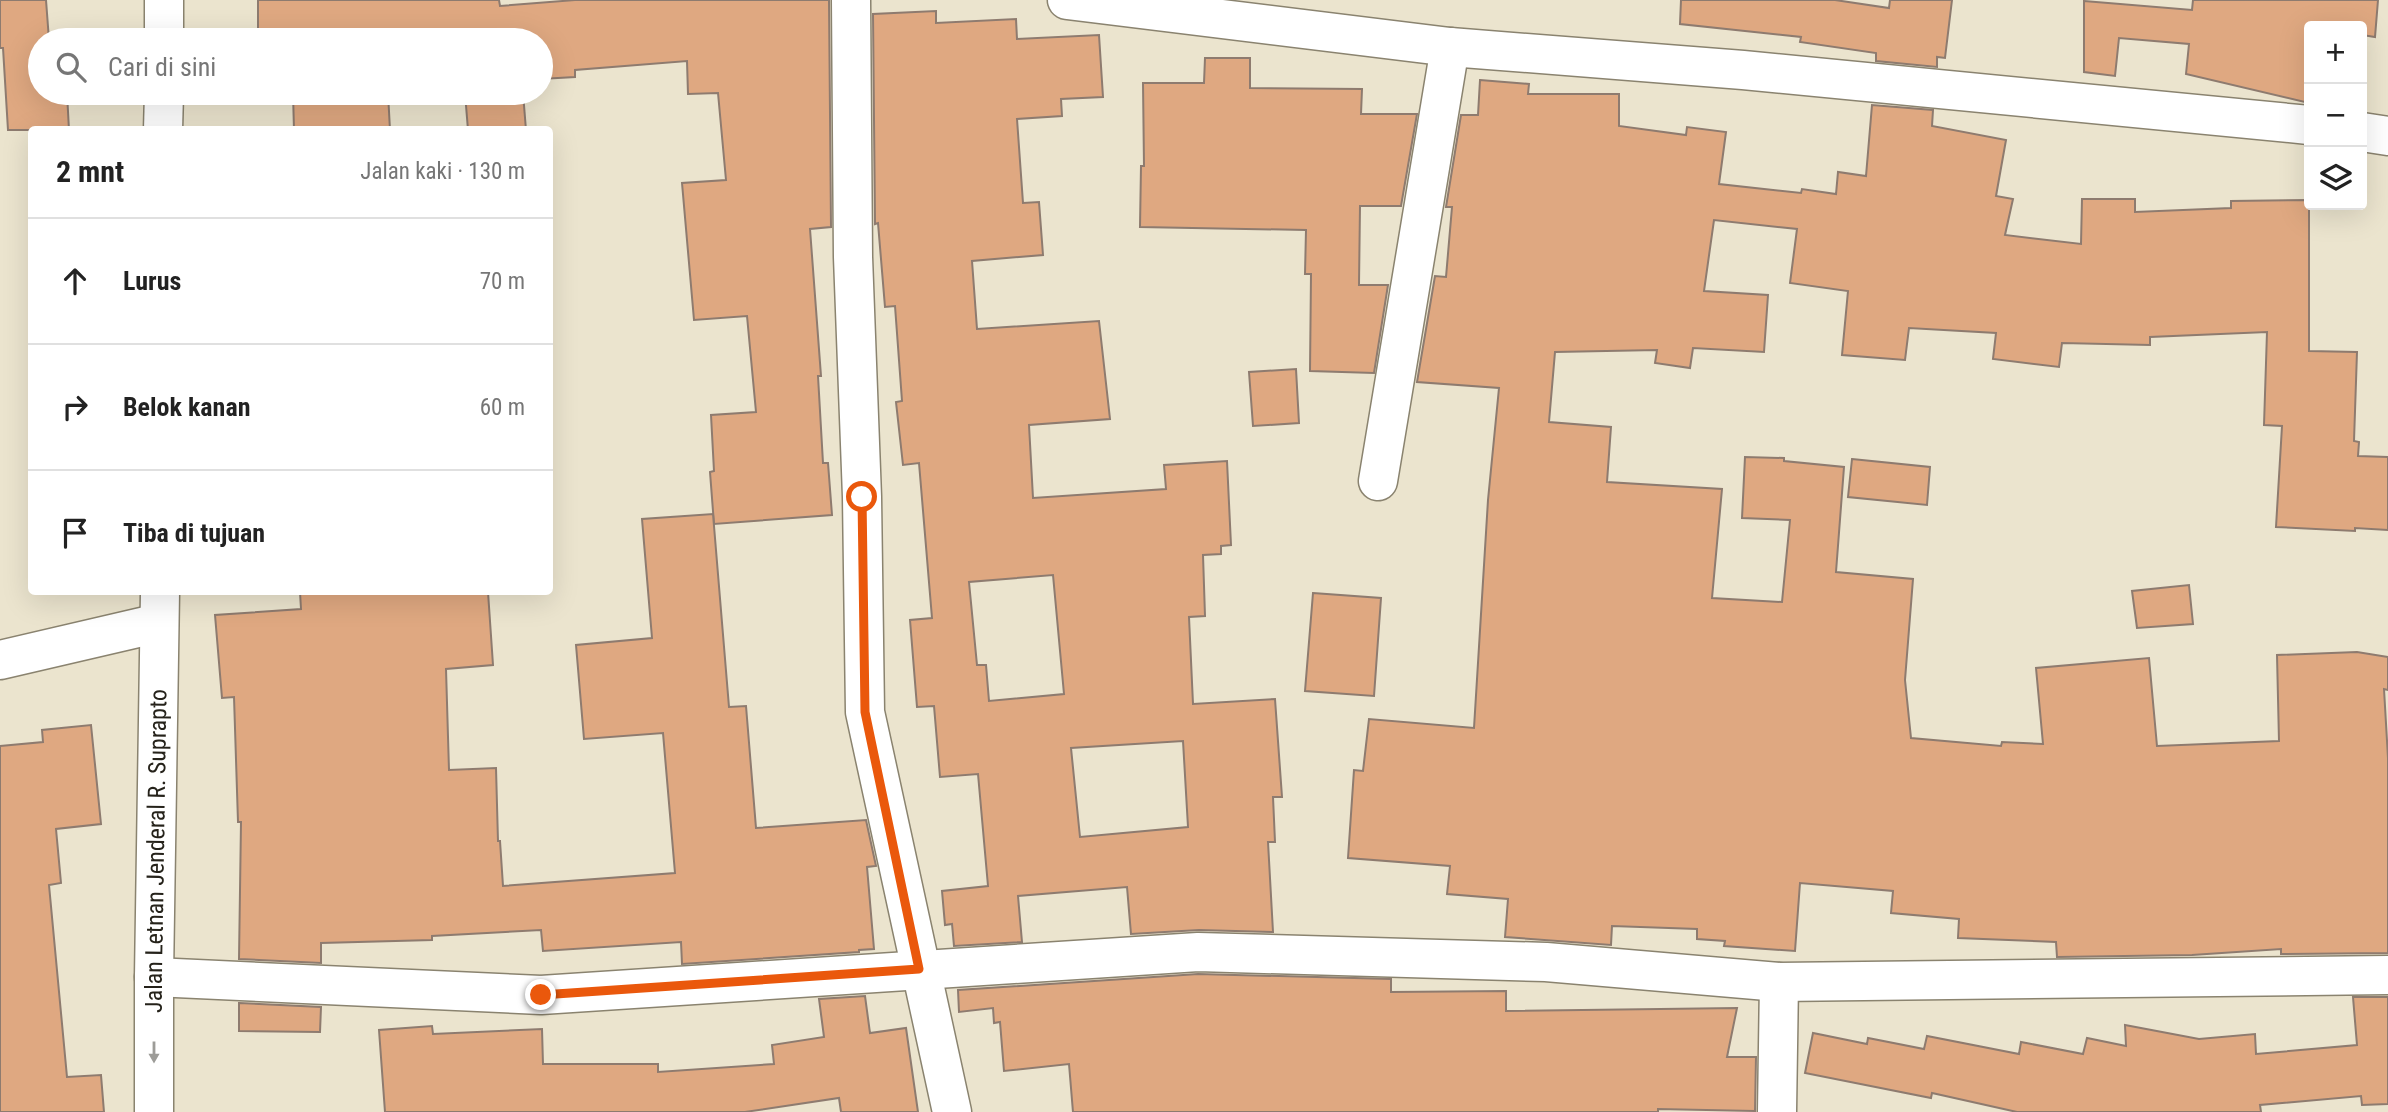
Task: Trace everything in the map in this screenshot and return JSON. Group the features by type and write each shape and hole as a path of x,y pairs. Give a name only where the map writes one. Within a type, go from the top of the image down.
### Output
{"street":[{"path":"164,0 164,28"},
{"path":"851,0 853,257 862,497 865,712 952,1112"},
{"path":"1067,0 1450,47 1756,72 2304,124"},
{"path":"1378,481 1450,47"},
{"path":"163,126 164,105"},
{"path":"2367,133 2388,136"},
{"path":"0,660 160,607"},
{"name":"Jalan Letnan Jenderal R. Suprapto","path":"154,1112 160,607"},
{"path":"154,977 541,995 1198,952 1546,962 1779,982 2388,975"},
{"path":"1777,1112 1779,982"}],"building":[{"path":"0,0 46,0 48,28 28,28 28,105 68,105 69,126 28,126 28,130 8,130 3,48 0,48"},
{"path":"258,0 499,0 500,6 575,0 829,0 831,227 810,229 821,376 818,376 823,463 828,463 832,515 714,524 710,472 714,471 711,415 756,412 747,316 694,320 682,183 726,180 718,93 688,94 687,61 575,70 575,77 553,78 553,28 258,28"},
{"path":"1681,0 1835,0 1889,8 1890,0 1952,0 1945,58 1937,57 1937,67 1876,61 1876,53 1800,42 1801,37 1680,24"},
{"path":"2193,0 2378,0 2375,37 2367,36 2367,21 2304,21 2304,102 2186,74 2189,44 2119,38 2115,76 2084,72 2084,1 2192,10"},
{"path":"936,11 936,23 1016,19 1017,39 1099,35 1103,97 1061,99 1062,116 1017,119 1023,203 1039,202 1043,255 972,261 977,329 1099,321 1110,419 1029,425 1033,498 1166,489 1164,465 1227,461 1231,545 1221,546 1221,554 1203,555 1205,616 1189,617 1193,704 1275,699 1282,797 1273,797 1275,842 1268,842 1273,932 1199,930 1131,934 1127,887 1018,896 1022,942 954,946 952,924 945,925 942,891 988,886 978,774 940,777 934,706 917,707 910,620 932,618 919,463 903,465 896,402 902,401 895,306 885,307 878,223 875,224 873,14","holes":["1053,575 1064,694 989,701 986,665 977,665 969,582","1183,741 1188,827 1080,837 1071,748"]},
{"path":"1205,58 1250,58 1250,88 1362,89 1361,114 1417,114 1401,206 1360,206 1359,285 1388,285 1374,373 1310,371 1311,274 1305,274 1306,230 1140,227 1141,166 1144,166 1143,83 1204,83"},
{"path":"1480,80 1529,84 1528,94 1619,94 1619,126 1686,135 1687,127 1726,132 1719,184 1836,194 1838,172 1866,176 1872,105 1933,110 1932,126 2006,140 1996,196 2013,199 2005,235 2081,244 2082,199 2135,199 2135,212 2231,208 2231,201 2304,200 2304,210 2309,210 2309,351 2357,352 2354,441 2359,442 2358,456 2388,457 2388,530 2276,527 2282,426 2264,425 2267,332 2150,337 2150,345 2062,343 2059,367 1993,359 1996,333 1909,328 1905,360 1842,355 1848,291 1790,283 1797,229 1714,220 1704,291 1768,295 1764,352 1693,348 1690,368 1655,363 1657,350 1555,352 1549,422 1611,427 1607,482 1722,489 1712,598 1782,602 1790,520 1742,518 1745,457 1784,458 1784,461 1844,467 1836,572 1913,579 1905,680 1911,738 2001,746 2002,742 2043,744 2036,668 2149,658 2157,746 2279,741 2277,655 2357,652 2388,657 2388,690 2384,689 2388,758 2388,953 2281,954 2281,949 2192,955 2057,957 2056,942 1958,938 1959,919 1891,913 1893,891 1800,883 1795,951 1724,946 1725,941 1697,939 1697,929 1612,926 1611,945 1505,937 1508,899 1447,894 1450,866 1348,858 1354,770 1363,771 1369,719 1474,728 1488,500 1499,388 1417,382 1435,276 1446,277 1452,207 1446,207 1461,115 1478,115"},
{"path":"293,105 389,105 390,126 294,126"},
{"path":"466,105 524,105 526,126 468,126"},
{"path":"1296,369 1299,423 1253,426 1249,372"},
{"path":"1852,459 1930,467 1927,505 1848,497"},
{"path":"713,514 729,707 746,706 756,828 866,820 876,866 867,867 874,949 682,964 681,942 543,951 541,930 432,936 432,940 321,943 321,963 239,959 241,822 238,822 234,697 222,698 215,615 301,609 300,595 488,595 493,665 446,669 449,770 496,768 498,841 503,886 675,873 663,733 584,739 576,645 652,638 642,519"},
{"path":"2189,585 2193,624 2137,628 2132,591"},
{"path":"1313,593 1381,598 1374,696 1305,691"},
{"path":"91,725 101,824 56,829 61,883 49,885 67,1077 101,1075 104,1112 0,1112 0,746 43,742 42,730"},
{"path":"1198,974 1391,979 1391,992 1506,991 1506,1011 1737,1008 1727,1057 1756,1057 1755,1111 1658,1109 1658,1112 1073,1112 1069,1064 1004,1071 1000,1022 994,1023 993,1008 959,1012 958,990"},
{"path":"865,996 870,1033 906,1028 918,1112 841,1112 839,1098 745,1112 385,1112 379,1030 432,1026 433,1034 542,1029 543,1064 658,1064 658,1072 774,1064 772,1045 824,1037 819,999"},
{"path":"2353,997 2388,997 2388,1104 2362,1105 2361,1096 2260,1105 2261,1112 2017,1112 1932,1093 1931,1098 1805,1073 1813,1033 1867,1044 1868,1038 1924,1049 1927,1036 2019,1054 2021,1042 2083,1054 2087,1038 2126,1046 2125,1025 2199,1039 2255,1034 2256,1054 2357,1045"},
{"path":"239,1003 321,1007 320,1032 239,1031"}],"route":[{"path":"541,995 919,969 865,712 862,497"}]}
